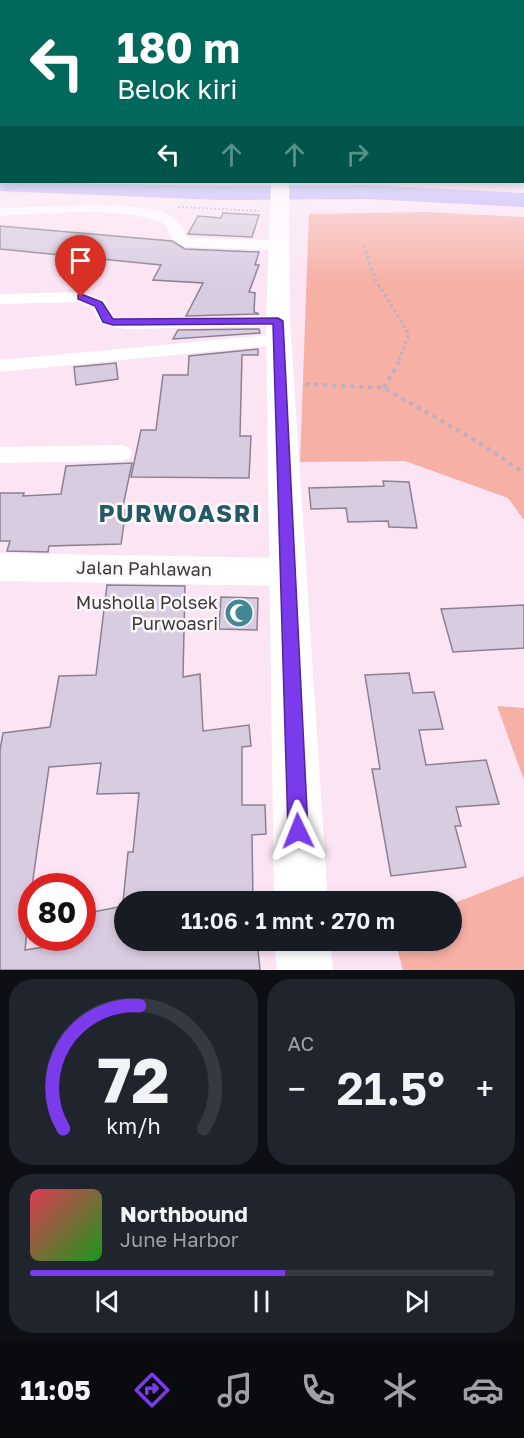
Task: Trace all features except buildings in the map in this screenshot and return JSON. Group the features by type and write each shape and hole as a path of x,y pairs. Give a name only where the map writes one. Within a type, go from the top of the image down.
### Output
{"highway":[{"path":"280,192 278,331 301,891"},
{"path":"303,951 305,970"}],"main road":[{"name":"Jalan Pahlawan","path":"0,567 287,572"}],"street":[{"path":"0,213 89,210 147,214 168,219 175,226 177,237 185,242 278,245"},
{"path":"0,299 81,297 99,304 106,320 125,324 278,331"},
{"path":"0,366 144,351 278,331"},
{"path":"0,455 121,453"}],"path":[{"path":"363,245 368,270 376,286 397,311 409,334 397,367 384,388"},
{"path":"280,384 384,388 480,443 524,474"}],"shaded area":[{"path":"425,212 524,217 524,520 508,498 405,461 300,462 309,214"},
{"path":"497,706 524,708 524,780"},
{"path":"524,876 524,970 403,970 398,951 462,951 462,900"}],"waterway":[{"path":"199,192 328,192"},
{"path":"373,192 524,200"}],"place":[{"name":"Musholla Polsek Purwoasri","path":"239,613"}],"district":[{"name":"PURWOASRI","path":"180,514"}],"route":[{"path":"81,297 99,304 104,318 109,322 125,324 278,321 298,831"}]}
